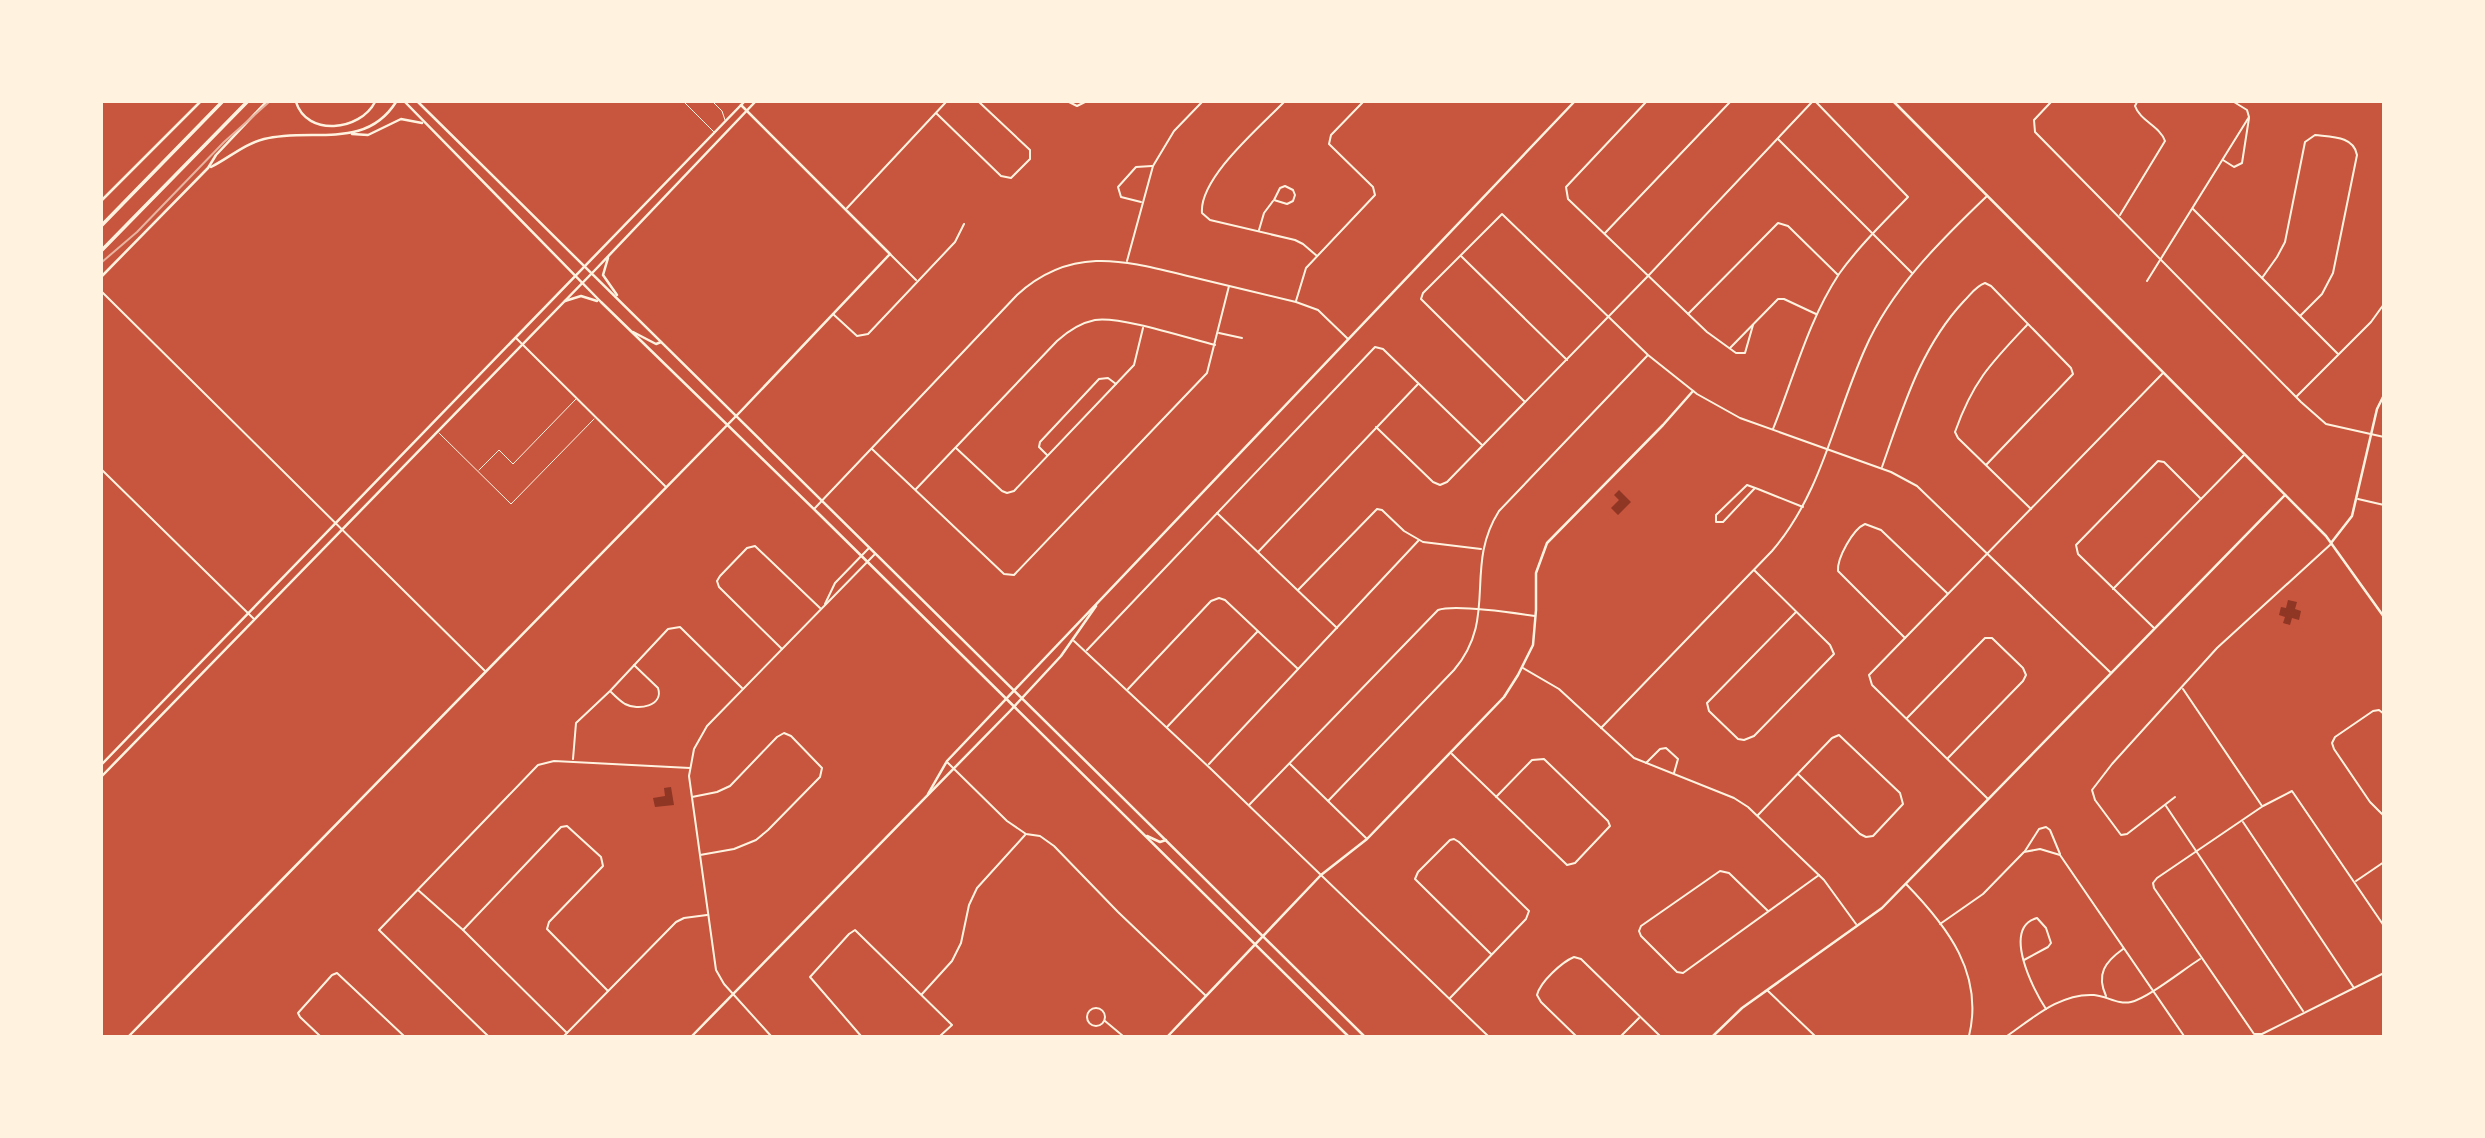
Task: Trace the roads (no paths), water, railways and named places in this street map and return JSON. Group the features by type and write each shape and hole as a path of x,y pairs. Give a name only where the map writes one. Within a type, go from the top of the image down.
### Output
{"highway":[{"path":"102,225 222,102"},
{"path":"102,250 247,102"}],"street":[{"path":"190,110 195,102"},
{"path":"102,200 200,102"},
{"path":"102,276 208,168 216,155 266,102"},
{"path":"296,102 302,114 310,121 333,126 361,117 375,102"},
{"path":"349,134 366,129 377,122 396,102"},
{"path":"405,102 601,302 1348,1037"},
{"path":"418,102 1364,1037"},
{"path":"423,102 425,108"},
{"path":"102,776 608,258 755,102"},
{"path":"847,209 947,102"},
{"path":"936,113 1001,176 1011,178 1029,161 1031,152 979,102"},
{"path":"1069,102 1077,106 1085,102"},
{"path":"1127,261 1153,166 1174,131 1202,102"},
{"path":"1283,102 1224,166 1212,183 1202,207 1204,216 1210,220 1299,241 1317,256"},
{"path":"1296,302 1303,274 1375,195 1373,187 1329,144 1331,135 1363,102"},
{"path":"928,794 947,761 1574,102"},
{"path":"1646,102 1566,187 1568,200 1688,314 1740,355 1745,353 1753,325"},
{"path":"1604,234 1730,102"},
{"path":"1376,427 1433,482 1440,485 1447,482 1814,102 1908,197 1872,234 1838,276 1816,314 1773,430"},
{"path":"1894,102 2331,543 2384,617"},
{"path":"2051,102 2034,120 2035,132 2296,397 2326,424 2384,437"},
{"path":"2120,216 2165,141 2162,134 2137,113 2137,102"},
{"path":"2222,160 2234,167 2242,163 2249,117 2248,110 2234,102"},
{"path":"102,764 743,103 918,281"},
{"path":"2147,281 2249,117"},
{"path":"208,168 251,143 267,138 368,135 401,120 424,123"},
{"path":"2262,278 2285,242 2305,142 2315,135 2349,141 2356,147 2357,155 2333,273 2322,294 2301,316"},
{"path":"1777,139 1912,274"},
{"path":"1141,202 1121,197 1118,187 1136,167 1153,166"},
{"path":"1259,231 1264,213 1282,187 1288,186 1294,192 1290,203 1283,204 1274,200"},
{"path":"1601,728 1784,537 1804,507 1865,347 1887,307 1912,274 1988,195"},
{"path":"2193,208 2339,354"},
{"path":"1525,402 1421,299 1423,293 1495,219 1504,214 1648,355 1693,391 1724,410 1882,468 1917,486 2110,673"},
{"path":"1688,314 1778,223 1788,226 1838,276"},
{"path":"833,314 855,335 864,337 956,242 964,224"},
{"path":"129,1037 736,416 890,254"},
{"path":"1461,255 1567,360"},
{"path":"608,258 603,267 604,277 623,304"},
{"path":"814,509 1027,286 1051,271 1074,263 1127,261 1296,302 1321,312 1348,339"},
{"path":"1882,468 1914,378 1927,352 1952,315 1978,286 1988,284 2071,368 2073,374 1986,465"},
{"path":"872,448 1004,574 1014,575 1207,373 1229,286"},
{"path":"102,292 485,672"},
{"path":"565,302 584,296 601,302"},
{"path":"1730,348 1781,298 1816,314"},
{"path":"2296,397 2371,322 2384,304"},
{"path":"915,490 1056,341 1073,328 1086,322 1104,320 1215,345"},
{"path":"2028,324 1981,376 1955,432 2031,509"},
{"path":"956,447 1007,493 1014,491 1136,363 1144,327"},
{"path":"631,331 656,344 661,342"},
{"path":"1218,332 1242,338"},
{"path":"516,338 666,486"},
{"path":"1086,650 1371,350 1378,346 1483,446"},
{"path":"1328,801 1461,662 1475,638 1480,610 1479,576 1482,549 1491,526 1505,503 1648,355"},
{"path":"1988,799 1868,679 2164,373"},
{"path":"1048,456 1039,447 1040,442 1099,379 1108,378 1116,384"},
{"path":"1258,552 1419,383"},
{"path":"1168,1037 1321,875 1367,839 1504,697 1533,645 1536,573 1547,543 1693,391"},
{"path":"2175,797 2127,834 2121,835 2095,800 2092,790 2112,764 2217,648 2331,543 2349,523 2358,499 2378,403 2384,395"},
{"path":"2113,589 2245,454"},
{"path":"2154,628 2078,554 2078,542 2158,461 2167,464 2201,499"},
{"path":"393,466 399,472"},
{"path":"102,470 255,619"},
{"path":"1755,488 1723,523 1716,522 1716,515 1746,485 1755,488 1804,507"},
{"path":"1713,1037 1742,1008 1882,908 2285,495"},
{"path":"2358,499 2384,505"},
{"path":"1298,590 1374,510 1382,510 1404,531 1419,540 1437,545 1482,549"},
{"path":"1217,512 1338,628"},
{"path":"1905,638 1838,571 1838,564 1858,528 1865,524 1881,530 1948,594"},
{"path":"1207,765 1419,540"},
{"path":"782,649 718,585 719,578 746,549 751,546 758,547 821,609"},
{"path":"825,604 835,583 869,548"},
{"path":"771,1037 716,970 691,797 690,768 694,749 704,730 876,554"},
{"path":"1754,570 1830,645 1834,653 1754,736 1738,739 1709,711 1707,703 1796,612"},
{"path":"1127,689 1213,600 1225,600 1298,670"},
{"path":"692,1037 1014,706 1073,640 1097,604"},
{"path":"1249,805 1438,610 1480,610 1536,616"},
{"path":"573,761 576,723 668,629 680,627 743,689"},
{"path":"1167,727 1258,631"},
{"path":"1906,719 1983,640 1989,637 1995,641 2023,668 2025,678 1948,758"},
{"path":"1073,640 1249,805 1488,1037"},
{"path":"610,691 629,706 646,707 658,698 658,688 634,665"},
{"path":"1522,667 1559,689 1630,756 1740,801 1819,875 1858,927"},
{"path":"2182,687 2263,806"},
{"path":"2384,714 2373,710 2335,737 2332,743 2370,802 2384,816"},
{"path":"691,797 727,788 782,734 790,734 822,768 820,777 759,838 737,848 699,855"},
{"path":"1758,815 1834,736 1839,735 1900,793 1903,804 1873,836 1866,838 1798,774"},
{"path":"1645,764 1660,749 1666,748 1678,760 1673,775"},
{"path":"1451,753 1567,864 1576,863 1610,826 1544,759 1532,760 1496,796"},
{"path":"488,1037 379,930 538,765 554,761 573,761 690,768"},
{"path":"947,761 1007,821 1026,834 1040,836 1054,846 1205,995"},
{"path":"1289,764 1367,839"},
{"path":"2384,926 2292,791 2263,806 2153,883 2201,958 2256,1035 2384,973"},
{"path":"2166,805 2305,1013"},
{"path":"2242,821 2354,988"},
{"path":"463,930 561,827 567,827 601,857 603,866 549,922 547,929 608,991"},
{"path":"1940,924 1983,894 2024,852 2039,829 2046,827 2050,830 2060,855 2183,1037"},
{"path":"921,995 952,961 961,943 969,905 977,888 1026,834"},
{"path":"1142,834 1160,842 1166,840"},
{"path":"1449,999 1526,919 1529,911 1459,842 1450,840 1418,872 1415,879 1491,954"},
{"path":"2024,852 2040,849 2060,855"},
{"path":"2354,882 2384,862"},
{"path":"1768,911 1729,873 1720,871 1641,926 1639,933 1677,972 1683,973 1819,875"},
{"path":"1906,884 1940,924 1961,954 1969,973 1973,1005 1969,1037"},
{"path":"417,889 463,930 567,1033"},
{"path":"564,1037 676,922 684,918 708,915"},
{"path":"2024,960 2051,943 2046,928 2037,918 2031,920 2021,934 2024,960 2032,987 2046,1009"},
{"path":"861,1037 810,977 855,930 952,1025 940,1037"},
{"path":"2106,996 2101,982 2103,968 2124,948"},
{"path":"1576,1037 1537,995 1539,988 1571,957 1581,960 1660,1037"},
{"path":"2007,1037 2046,1009 2075,996 2106,996 2124,1003 2138,999 2201,958"},
{"path":"320,1037 298,1013 332,975 337,973 404,1037"},
{"path":"1767,990 1812,1036"},
{"path":"1104,1020 1101,1025 1095,1026 1090,1024 1087,1016 1090,1011 1098,1009 1103,1012 1104,1020 1123,1037"},
{"path":"1621,1037 1640,1017"}],"lane":[{"path":"684,102 715,133 714,145"},
{"path":"713,102 722,111 726,121"},
{"path":"471,385 477,391"},
{"path":"478,471 499,450 513,464 576,399"},
{"path":"438,432 511,503 595,417"}],"tram line":[{"path":"102,262 137,232 224,142 269,102"}]}
